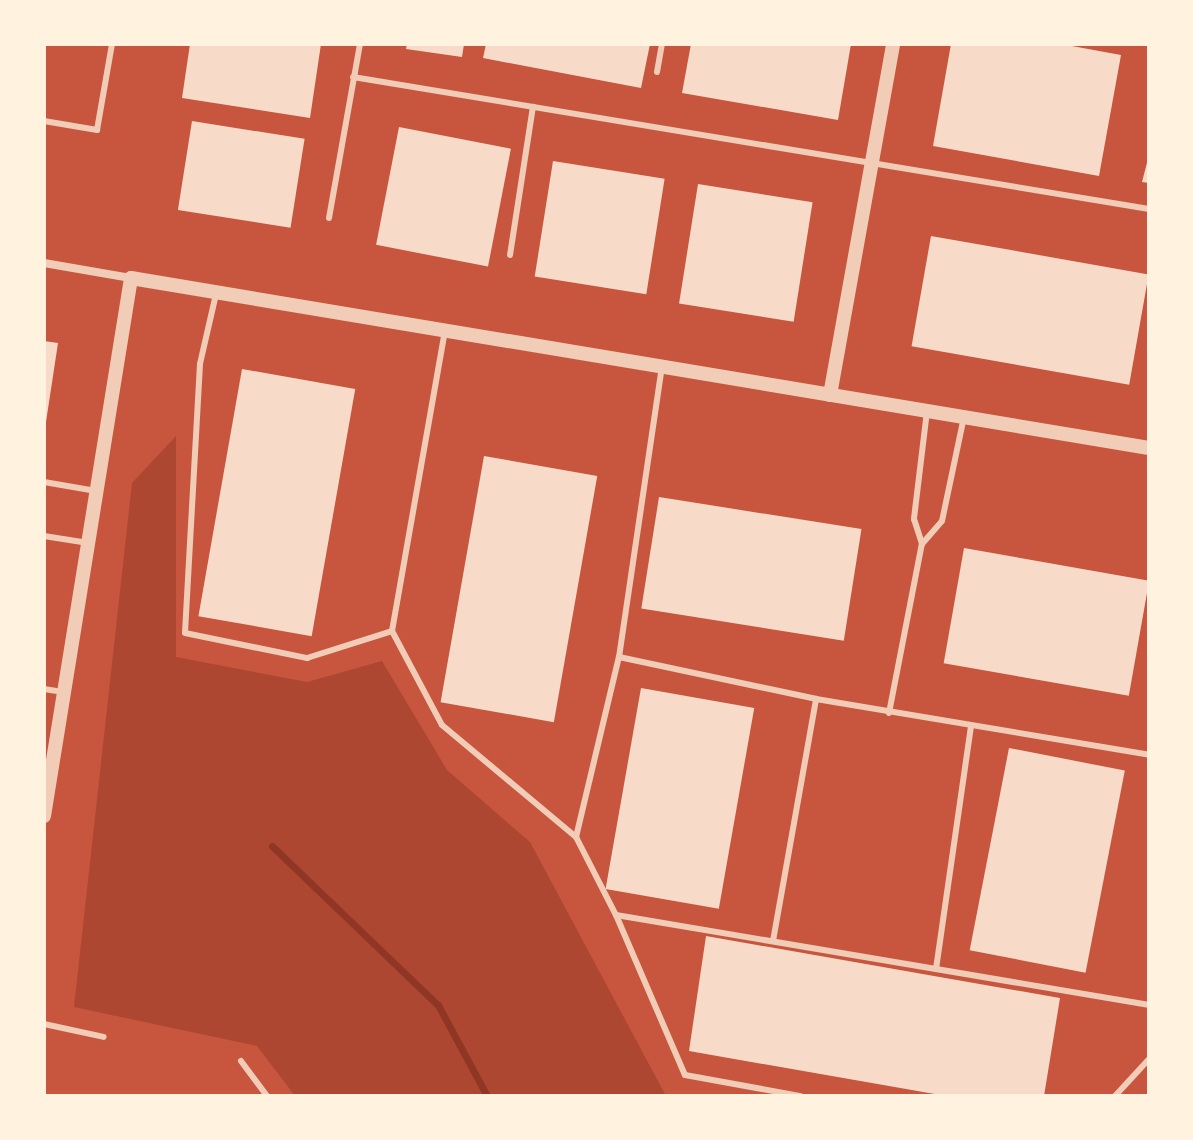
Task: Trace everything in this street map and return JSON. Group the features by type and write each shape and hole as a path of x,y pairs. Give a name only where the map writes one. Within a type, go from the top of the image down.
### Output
{"street":[{"path":"830,395 893,44"},
{"path":"44,263 1149,448"},
{"path":"44,816 50,746 64,692 131,278"}],"lane":[{"path":"44,121 97,130 112,44"},
{"path":"329,218 360,44"},
{"path":"657,72 662,44"},
{"path":"353,77 1149,209"},
{"path":"510,255 533,107"},
{"path":"216,292 200,364 185,633 307,658 392,631"},
{"path":"445,331 392,631 442,725 576,837 616,915 685,1075 801,1096"},
{"path":"576,837 619,657 662,366"},
{"path":"889,713 922,544 914,519 927,411"},
{"path":"922,544 942,521 964,417"},
{"path":"44,482 97,491"},
{"path":"44,536 88,543"},
{"path":"619,657 889,713 1149,755"},
{"path":"44,689 64,692"},
{"path":"773,941 816,699"},
{"path":"936,969 971,727"},
{"path":"616,915 1149,1005"},
{"path":"44,1024 104,1037"},
{"path":"1115,1096 1149,1059"},
{"path":"241,1061 267,1096"}],"shaded area":[{"path":"176,436 176,657 307,682 382,661 447,770 530,842 666,1096 295,1096 257,1046 74,1007 132,483"}],"building":[{"path":"190,44 321,44 310,118 182,98"},
{"path":"407,44 464,44 462,57 406,49"},
{"path":"486,44 650,44 641,88 483,58"},
{"path":"691,44 851,44 838,120 682,93"},
{"path":"951,44 1061,44 1121,55 1099,176 933,146"},
{"path":"192,121 305,139 291,228 178,210"},
{"path":"399,127 511,149 488,267 376,245"},
{"path":"1149,155 1149,183 1142,182"},
{"path":"553,161 665,179 646,294 535,277"},
{"path":"698,184 813,202 794,322 679,304"},
{"path":"931,236 1149,274 1129,385 912,346"},
{"path":"44,341 58,343 46,422 44,422"},
{"path":"242,369 355,389 312,636 198,616"},
{"path":"484,456 597,476 554,722 441,702"},
{"path":"659,497 861,529 844,641 641,609"},
{"path":"964,548 1149,581 1129,696 944,663"},
{"path":"641,688 754,708 719,909 606,889"},
{"path":"1009,748 1125,771 1086,973 970,950"},
{"path":"706,936 1060,998 1044,1096 946,1096 689,1051"}],"waterway":[{"path":"272,846 438,1005 487,1096"}]}
